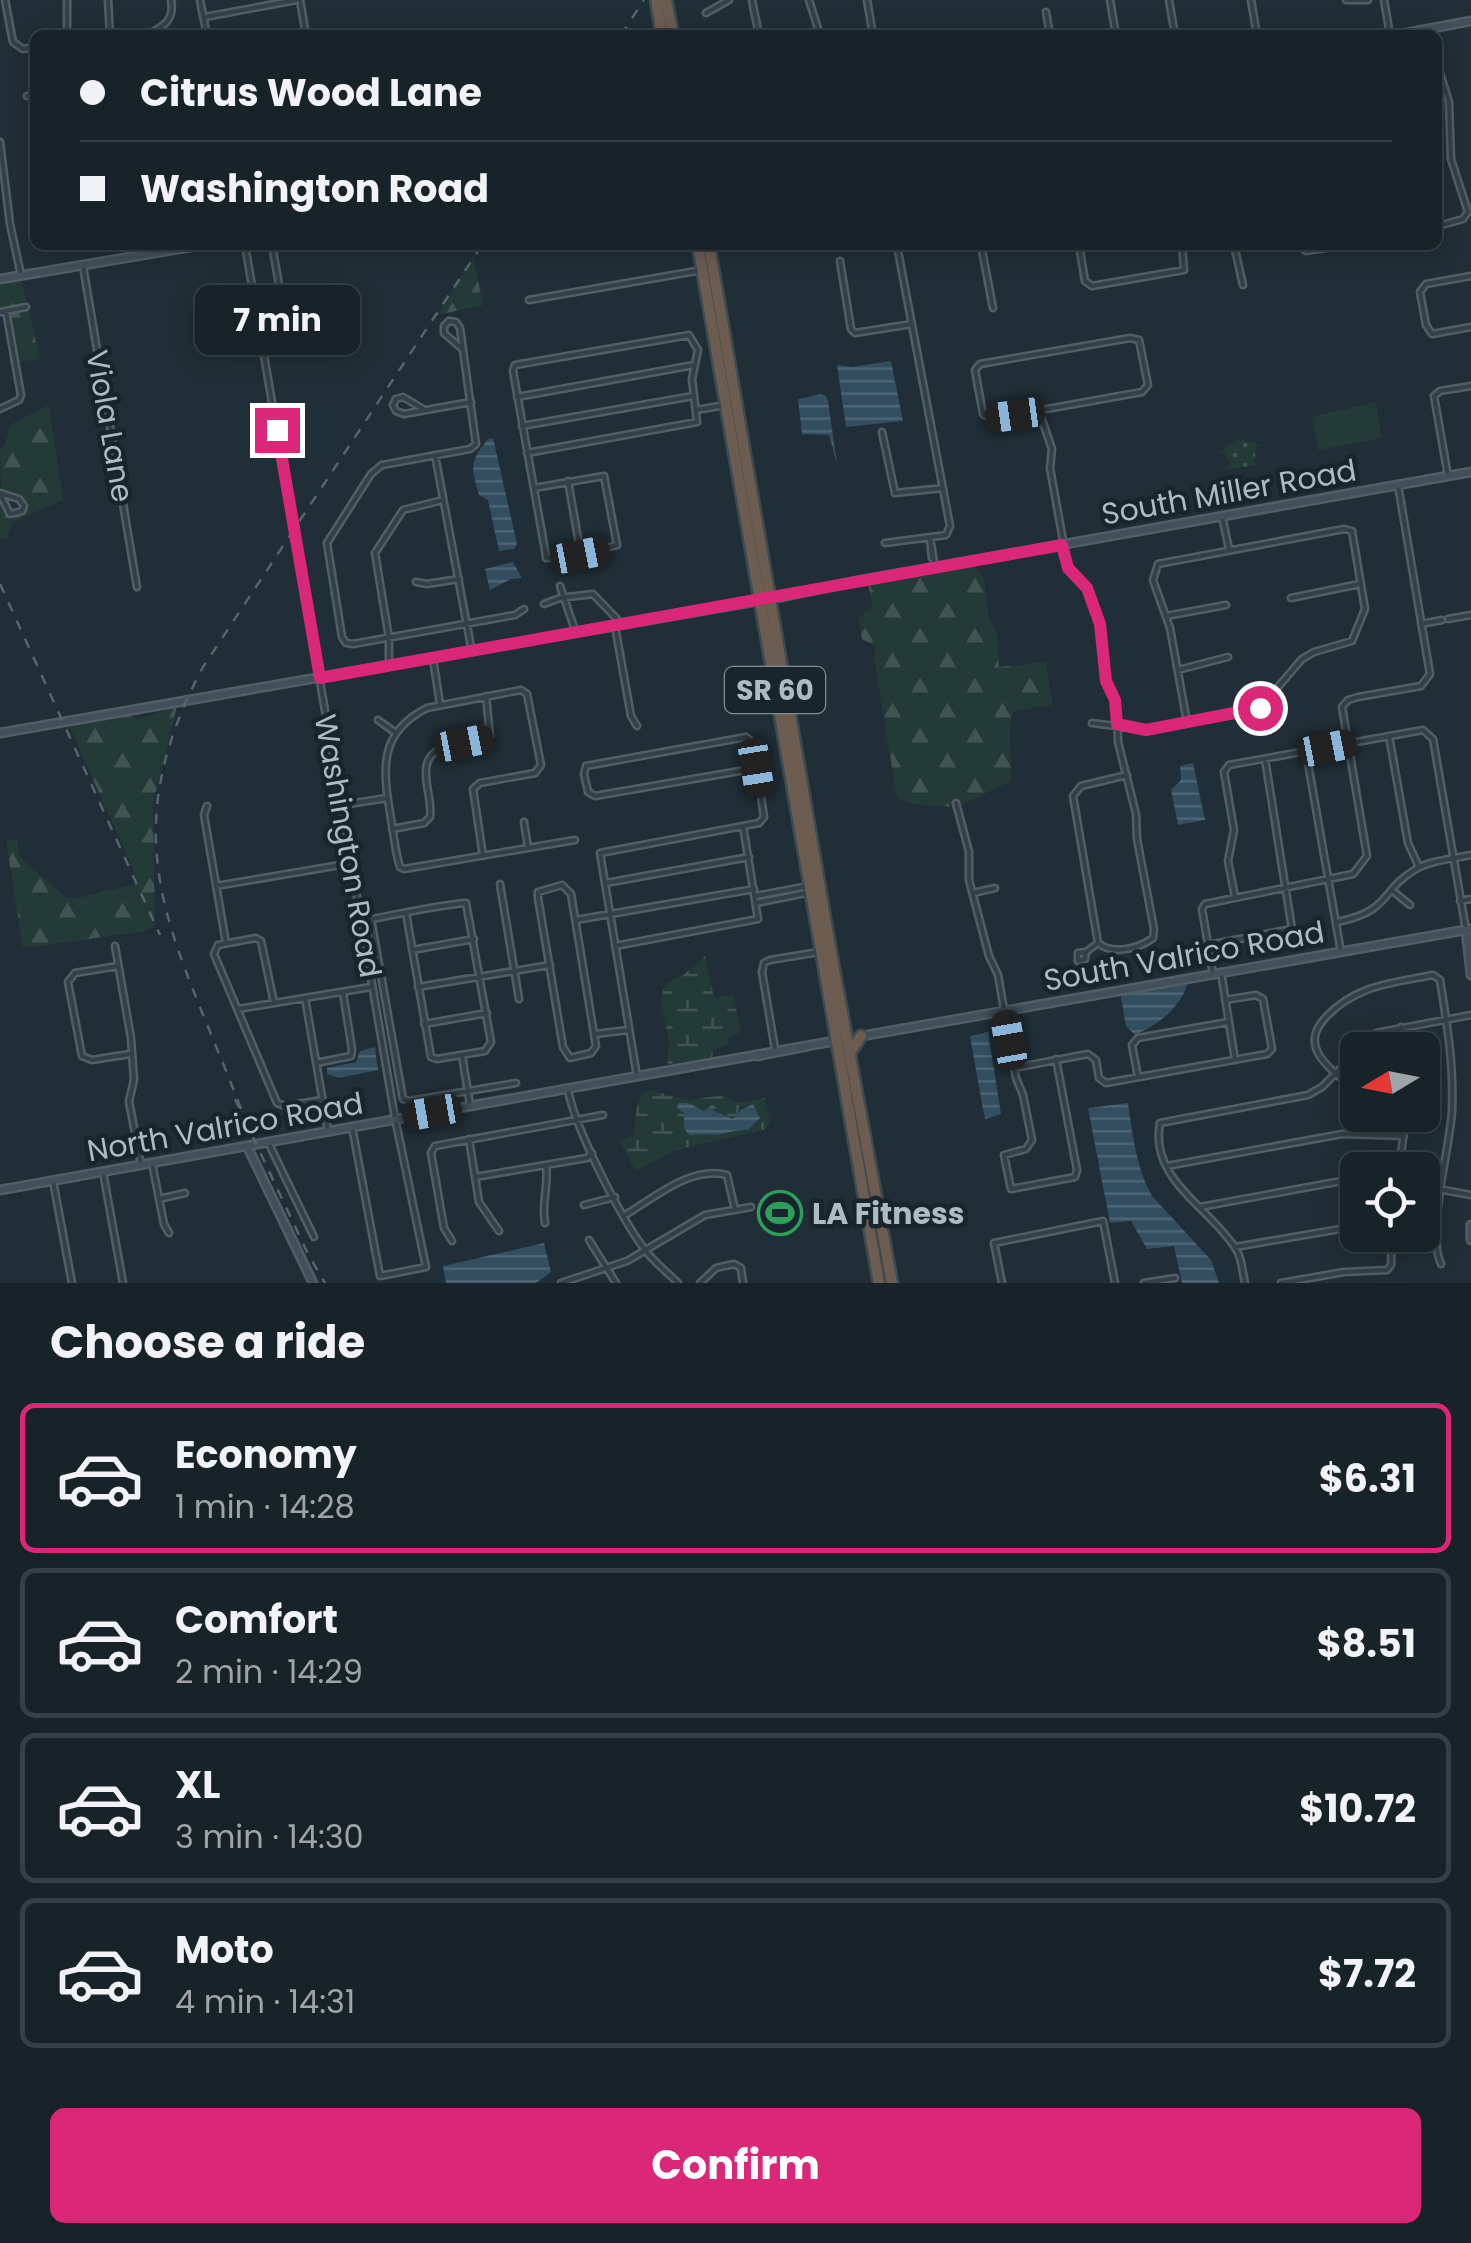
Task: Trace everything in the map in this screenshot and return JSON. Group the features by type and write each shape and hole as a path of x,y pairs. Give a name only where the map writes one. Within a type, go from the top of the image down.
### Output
{"highway":[{"path":"656,0 661,30"},
{"path":"666,0 671,30"},
{"path":"699,250 731,404"},
{"name":"SR 60","path":"710,250 731,404 817,890 850,1124 867,1184"},
{"name":"SR 60","path":"731,404 749,476 765,600"},
{"name":"SR 60","path":"787,724 803,856 817,890 820,952 840,1039 849,1055 877,1269 885,1283"},
{"path":"849,1055 861,1036"},
{"path":"867,1184 875,1228 884,1244 885,1283"}],"street":[{"path":"5,0 14,42 23,49 30,48"},
{"path":"67,0 68,30"},
{"path":"108,0 110,30"},
{"path":"155,30 172,16 171,0"},
{"path":"200,0 206,30"},
{"path":"205,17 298,0 305,30"},
{"path":"706,13 729,0"},
{"path":"752,0 757,30"},
{"path":"809,0 818,30"},
{"path":"867,0 872,30"},
{"path":"1110,0 1115,30"},
{"path":"1169,0 1174,30"},
{"path":"1251,0 1255,30"},
{"path":"1346,0 1368,0"},
{"path":"1384,0 1392,30"},
{"path":"1046,12 1049,30"},
{"path":"1421,30 1471,21"},
{"path":"1442,78 1450,102 1451,160 1468,212 1463,219 1442,225"},
{"path":"0,142 21,275"},
{"path":"0,279 174,250"},
{"name":"Washington Road","path":"245,250 395,1118 426,1267 380,1276 352,1126"},
{"path":"273,250 283,307"},
{"path":"982,250 993,308"},
{"path":"1080,250 1085,281 1092,286 1184,270 1183,250"},
{"path":"1235,250 1243,285"},
{"path":"885,543 946,535 950,529 898,251"},
{"path":"840,261 851,329 855,333 912,324"},
{"name":"Viola Lane","path":"83,266 138,587"},
{"path":"530,300 702,270 715,277"},
{"path":"1471,276 1426,284 1420,292 1426,325 1432,334 1471,327"},
{"path":"0,409 19,400 20,395 3,311 26,307"},
{"path":"461,348 444,333 448,322 458,324 476,444 470,449 376,468 327,543 344,641 350,644 515,616 524,609"},
{"path":"534,488 604,476 617,545 547,560 522,426 513,368 521,363 689,335 698,350"},
{"path":"1130,338 1140,340 1148,386 1142,392 1039,412 991,418 983,414 975,370 980,364 1130,338"},
{"path":"527,453 697,422 694,365 698,350 715,340"},
{"path":"517,397 694,365"},
{"path":"1448,476 1434,396 1440,390 1471,386"},
{"path":"522,426 693,396"},
{"path":"423,409 403,397 393,405 401,414 471,402"},
{"path":"696,410 731,404"},
{"path":"1039,412 1052,450 1050,468 1068,568 1087,588 1100,624 1106,681 1115,700 1154,928 1152,938 1144,945 1112,950 1098,943"},
{"path":"882,432 895,493 943,488"},
{"path":"436,455 472,652"},
{"name":"South Miller Road","path":"0,734 1471,472"},
{"path":"568,481 580,555"},
{"path":"1235,1060 1225,1000 1208,945 1202,909 1205,904 1353,874 1367,856 1342,707 1348,700 1427,682 1430,674 1398,485"},
{"path":"0,494 19,499 24,506 22,511 10,514 0,494"},
{"path":"392,666 375,553 403,510 443,500"},
{"path":"1222,516 1229,548"},
{"path":"1092,723 1146,730 1260,708 1302,659 1352,641 1366,609 1354,536 1349,530 1229,548 1158,564 1153,580 1166,616 1187,722"},
{"path":"930,538 937,567"},
{"path":"930,538 937,567"},
{"path":"416,582 459,579"},
{"path":"1291,598 1360,584"},
{"path":"560,586 576,633"},
{"path":"544,604 595,595 618,620 630,716 637,726"},
{"path":"1166,616 1226,604"},
{"path":"1422,624 1471,615"},
{"path":"1178,670 1228,657"},
{"path":"432,659 440,704"},
{"path":"482,856 473,788 480,783 535,773 541,766 527,694 521,690 440,704 415,714 396,733 384,762 398,863 404,869 482,856 575,840"},
{"path":"392,829 424,823 430,818 426,771 434,753 490,736 486,696"},
{"path":"378,720 396,733"},
{"path":"1235,898 1228,861 1234,830 1224,772 1229,765 1423,730 1433,738 1471,948"},
{"path":"1389,736 1408,843 1420,867"},
{"path":"637,1076 600,853 759,823 764,817 756,768 751,741 746,737 586,766 588,792 595,796 756,768"},
{"path":"1306,752 1341,952"},
{"path":"1208,945 1292,929 1265,759"},
{"path":"1098,943 1072,796 1082,786 1127,775"},
{"path":"342,805 387,798"},
{"path":"956,803 969,852 968,880 998,975 1014,1068 1024,1095 1032,1140 1026,1148 1004,1155 1008,1184 1015,1190 1075,1177 1056,1060"},
{"path":"207,806 204,815 226,943"},
{"path":"524,822 528,848"},
{"path":"614,947 758,919 743,826"},
{"path":"1336,922 1372,912 1403,878 1420,867 1471,856"},
{"path":"604,883 748,857"},
{"path":"216,886 352,862"},
{"path":"500,884 519,1000"},
{"path":"562,885 567,888 576,920 596,1046 591,1054 570,1058 566,1055 538,892 562,885"},
{"path":"972,894 995,888"},
{"path":"576,920 754,889"},
{"path":"756,899 817,890"},
{"path":"1392,891 1410,905"},
{"path":"1460,901 1471,899"},
{"path":"362,921 371,919 406,913 466,903 490,1047 462,1055 431,1057 406,913"},
{"path":"371,919 403,1099 409,1102 516,1083"},
{"path":"1468,929 1471,975"},
{"name":"South Valrico Road","path":"840,1039 1468,929"},
{"path":"412,950 474,939"},
{"path":"274,1003 261,940 218,945 214,954 277,1104 322,1100"},
{"path":"1086,952 1098,943"},
{"path":"115,946 132,1054 134,1080 129,1101 140,1166"},
{"path":"776,1049 762,972 764,964 820,952"},
{"path":"418,987 550,965"},
{"path":"118,966 75,974 68,982 82,1056 92,1060 132,1054"},
{"path":"1340,1076 1319,1056 1316,1031 1336,1006 1357,992 1432,975 1440,980 1453,1075 1437,1243 1441,1264"},
{"path":"238,1010 372,987"},
{"path":"316,1062 351,1056 343,992"},
{"path":"1014,1068 1092,1055 1099,1078 1106,1083 1268,1054 1272,1049 1262,999 1256,995 1225,1000"},
{"path":"304,998 328,1131"},
{"path":"424,1024 487,1013"},
{"path":"1245,1283 1235,1246 1177,1184 1167,1166 1158,1129 1162,1121 1308,1095 1319,1090 1368,1038 1383,1030 1471,1015"},
{"path":"1138,1077 1132,1046 1138,1038 1228,1022"},
{"path":"1401,1027 1402,1032"},
{"path":"595,1034 628,1030"},
{"name":"North Valrico Road","path":"754,1055 840,1039"},
{"name":"North Valrico Road","path":"0,1190 809,1045"},
{"path":"462,1055 470,1106"},
{"path":"568,1089 575,1118 625,1215 645,1250 678,1283"},
{"path":"452,1241 444,1228 431,1153 435,1146 603,1114"},
{"path":"1402,1152 1404,1132"},
{"path":"1167,1166 1359,1133 1404,1136"},
{"path":"469,1139 480,1202 499,1230"},
{"path":"268,1142 314,1237"},
{"path":"247,1146 313,1283"},
{"path":"476,1177 586,1158 592,1152"},
{"path":"152,1164 164,1224 170,1233"},
{"path":"545,1223 542,1208 549,1183 546,1165"},
{"path":"103,1172 123,1283"},
{"path":"625,1215 688,1178 721,1173 727,1175 734,1210"},
{"path":"53,1181 72,1283"},
{"path":"1199,1208 1340,1181"},
{"path":"1442,1189 1471,1195"},
{"path":"159,1200 185,1193"},
{"path":"584,1205 615,1196"},
{"path":"561,1283 628,1260 705,1215 751,1207"},
{"path":"1002,1283 994,1243 1103,1221 1115,1283"},
{"path":"1471,1225 1471,1240"},
{"path":"1235,1246 1340,1229"},
{"path":"589,1240 616,1283"},
{"path":"1282,1283 1348,1271 1387,1270 1391,1252"},
{"path":"700,1283 716,1268 734,1264 741,1268 743,1283"},
{"path":"1144,1283 1175,1278"}],"green space":[{"path":"473,256 483,305 437,315"},
{"path":"21,278 27,305 0,310 0,281"},
{"path":"28,308 40,359 17,362 9,312"},
{"path":"1376,402 1382,438 1318,450 1312,417"},
{"path":"49,405 63,500 13,522 7,539 0,539 0,500 14,517 24,512 26,506 19,497 1,492 0,448 4,447 10,425"},
{"path":"1238,439 1262,445 1257,446 1256,465 1227,469 1231,464 1224,452 1218,453"},
{"path":"963,565 975,567 984,578 989,617 997,635 999,667 1046,662 1053,709 1050,705 1014,711 1011,781 959,806 955,802 955,807 912,804 897,798 874,658 876,647 862,639 858,619 873,606 867,581"},
{"path":"177,706 153,803 155,926 140,932 23,948 6,840 17,840 20,857 64,896 74,899 139,883 68,723 127,714 139,719"},
{"path":"705,956 714,998 733,995 741,1032 728,1038 728,1044 713,1050 712,1060 677,1067 667,1063 669,1041 661,1001 663,990 668,982 682,976"},
{"path":"649,1090 689,1100 724,1095 736,1103 765,1098 770,1122 766,1129 676,1150 636,1171 619,1142 635,1134 637,1109","holes":["752,1104 755,1125 690,1136 684,1128 684,1113 678,1109 690,1106 704,1111 711,1105 714,1113 733,1120 740,1108"]}],"water":[{"path":"891,361 903,421 846,427 837,365 852,367"},
{"path":"821,394 828,401 837,464 829,435 802,434 798,399"},
{"path":"493,438 517,544 514,549 499,551 488,500 479,495 473,471 477,454"},
{"path":"513,562 522,578 490,590 485,569"},
{"path":"1193,763 1205,820 1178,825 1171,790 1181,780 1180,766"},
{"path":"1189,980 1175,1006 1153,1026 1135,1035 1126,1026 1120,992"},
{"path":"988,1032 1001,1114 985,1119 970,1036"},
{"path":"375,1047 378,1070 339,1078 327,1074 327,1068 356,1062 360,1051"},
{"path":"678,1103 704,1111 712,1105 717,1108 712,1110 733,1119 753,1104 760,1118 748,1130 690,1136"},
{"path":"1128,1103 1139,1163 1152,1196 1211,1260 1219,1283 1182,1283 1174,1246 1147,1249 1131,1221 1110,1223 1088,1108"},
{"path":"544,1243 551,1272 536,1283 446,1283 443,1266"}],"railway":[{"path":"624,30 644,0"},
{"path":"241,1109 176,942 162,892 156,841 159,788 174,730 203,667 479,250"},
{"path":"0,584 160,935"},
{"path":"235,1099 325,1283"}],"place":[{"name":"LA Fitness","path":"780,1213"}],"route":[{"path":"277,430 320,678 1062,545 1068,568 1087,588 1100,624 1106,681 1115,700 1117,724 1146,730 1260,708"}]}
